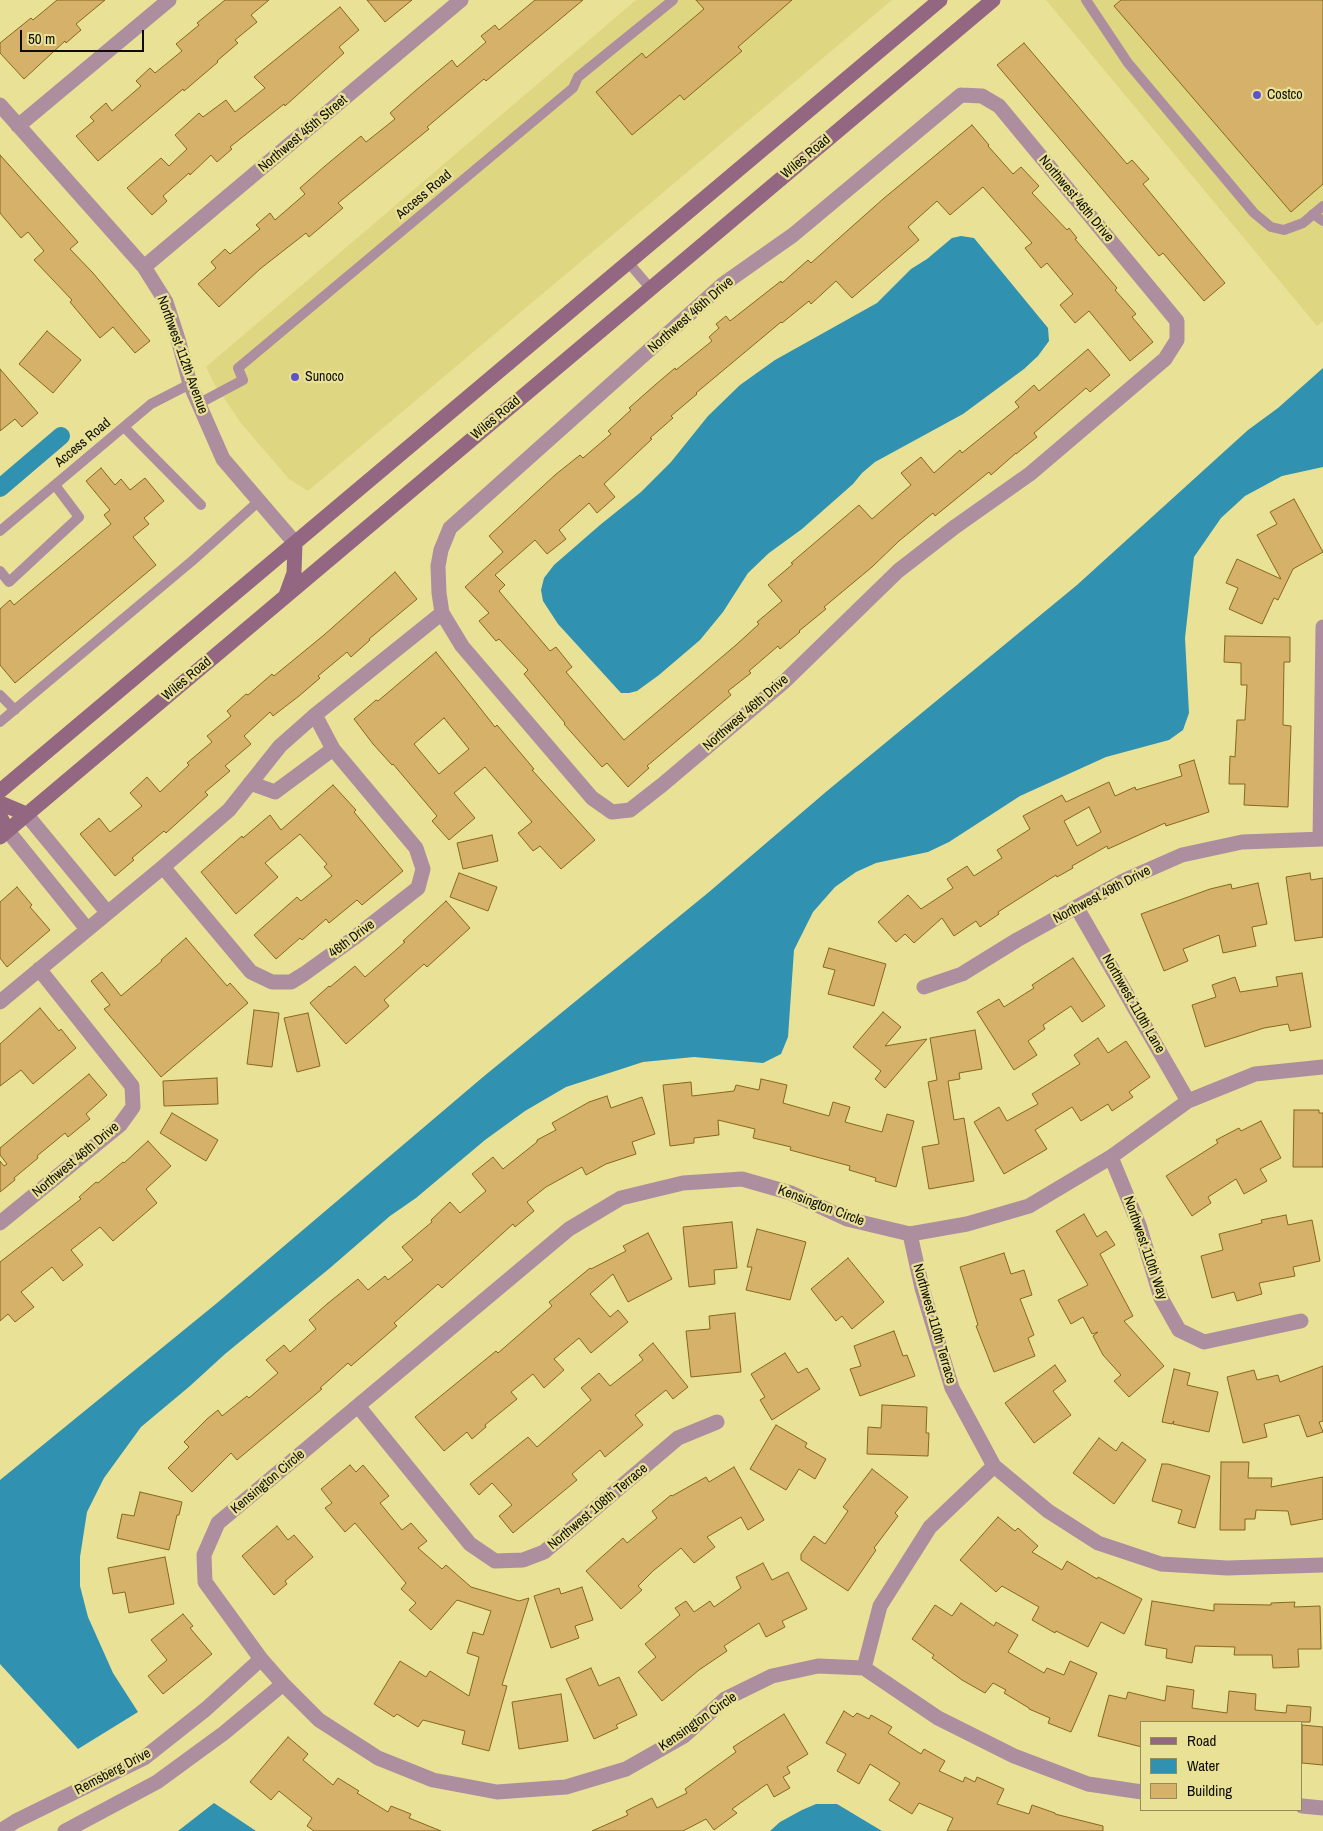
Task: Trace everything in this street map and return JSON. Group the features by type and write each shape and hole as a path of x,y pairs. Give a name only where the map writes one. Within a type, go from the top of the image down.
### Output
{"main road":[{"path":"0,791 940,0"},
{"name":"Wiles Road","path":"4,833 993,0"},
{"path":"285,596 294,573 295,543"},
{"path":"0,803 26,814"},
{"path":"0,816 4,833"}],"street":[{"path":"18,126 169,0"},
{"name":"Northwest 45th Street","path":"144,268 461,0"},
{"name":"Northwest 46th Drive","path":"961,95 982,96 999,106 1177,320 1177,340 1165,359 1031,472 898,571 785,681 630,810 612,812 592,798 462,646 442,613 438,566 441,550 450,528 722,286 794,235 961,95"},
{"name":"Northwest 112th Avenue","path":"0,105 144,268 166,302 190,384 223,459 295,543"},
{"path":"0,1002 229,810 280,746 315,715 442,613"},
{"path":"1322,839 1323,627"},
{"name":"46th Drive","path":"163,867 251,972 272,982 291,982 304,974 418,888 424,869 416,848 333,749 315,715"},
{"path":"250,783 275,792 333,749"},
{"path":"26,814 107,912"},
{"path":"4,833 87,928"},
{"name":"Northwest 49th Drive","path":"924,987 962,974 1125,880 1182,855 1242,842 1322,839"},
{"name":"Northwest 110th Lane","path":"1077,908 1188,1101"},
{"name":"Northwest 46th Drive","path":"0,1223 120,1125 134,1107 132,1086 38,969"},
{"name":"Kensington Circle","path":"864,1668 818,1666 772,1676 725,1699 684,1736 626,1769 566,1788 497,1792 433,1780 378,1758 319,1720 261,1659 205,1582 204,1555 218,1523 569,1229 621,1198 683,1183 742,1179 791,1193 847,1219 910,1234 967,1224 1029,1206 1111,1157 1188,1101 1255,1074 1323,1067"},
{"name":"Northwest 110th Way","path":"1111,1157 1139,1225 1161,1298 1179,1330 1204,1342 1301,1321"},
{"name":"Northwest 110th Terrace","path":"910,1234 922,1288 952,1388 994,1466 1048,1511 1098,1543 1161,1564 1226,1568 1323,1564"},
{"name":"Northwest 108th Terrace","path":"358,1406 470,1544 495,1561 523,1560 544,1552 678,1438 717,1422"},
{"path":"994,1466 930,1527 880,1606 864,1668 938,1718 1014,1756 1088,1784 1140,1792"},
{"name":"Remsberg Drive","path":"0,1831 16,1821 144,1758 206,1710 261,1659"},
{"name":"Remsberg Drive","path":"65,1831 157,1782 224,1733 283,1684"},
{"path":"1303,1806 1323,1808"}],"lane":[{"name":"Access Road","path":"198,404 243,380 238,368 573,88 578,78 673,0"},
{"path":"1086,0 1128,63 1254,213 1271,227 1284,230 1303,223 1323,206"},
{"path":"1313,214 1323,221"},
{"path":"628,262 651,288"},
{"name":"Access Road","path":"0,531 151,404 190,384"},
{"path":"124,427 201,505"},
{"path":"0,571 9,582 79,517 55,484"},
{"path":"0,722 260,501"},
{"path":"0,695 15,710"}],"shaded area":[{"path":"636,0 892,0 308,491 289,479 241,423 215,385 206,367"},
{"path":"1046,0 1323,0 1323,321 1317,326"}],"water":[{"path":"961,236 974,238 1048,328 1049,341 1038,356 1024,369 963,414 875,462 802,529 769,553 748,573 723,612 700,640 637,691 621,693 558,624 543,601 541,590 544,578 554,565 641,492 671,462 708,416 740,385 775,360 877,303 911,269 927,259 952,238"},
{"path":"1323,368 1323,467 1282,476 1245,496 1221,518 1194,557 1185,638 1189,713 1183,730 1169,740 1106,757 1020,796 949,842 928,852 876,863 856,872 835,887 813,912 794,950 788,1037 781,1054 763,1063 694,1057 643,1062 566,1087 525,1111 485,1140 416,1198 390,1216 141,1427 104,1478 87,1512 80,1557 80,1586 88,1617 113,1673 138,1712 78,1749 0,1664 0,1480 217,1303 483,1077 709,892 827,791 1077,585 1248,430 1278,408"},
{"path":"214,1803 256,1831 178,1831"},
{"path":"816,1804 837,1804 882,1831 770,1831 780,1822"}],"building":[{"path":"57,0 105,0 76,24 81,30 66,43 65,41 24,79 0,53 0,43 31,18 33,20"},
{"path":"225,0 269,0 251,15 257,22 235,40 238,43 218,62 98,161 76,136 94,121 90,117 106,103 112,111 141,86 136,81 150,68 155,73 182,51 176,44 199,25 197,23"},
{"path":"367,0 412,0 385,22"},
{"path":"535,0 583,0 486,81 484,79 427,127 429,129 338,203 343,208 309,237 306,233 260,269 219,307 198,284 216,268 211,262 225,249 230,254 260,229 256,225 270,213 275,220 305,194 300,188 325,166 361,136 366,142 395,119 390,113 415,91 452,60 457,67 486,42 481,36 495,25 499,30"},
{"path":"696,0 792,0 738,47 742,51 684,100 680,95 632,135 596,92 642,53 646,58 704,9"},
{"name":"Costco","path":"1121,0 1323,0 1323,184 1291,212 1114,6"},
{"path":"340,7 359,30 339,47 344,53 285,106 284,104 230,147 232,149 217,162 211,155 190,175 189,173 163,196 167,201 152,215 127,188 161,158 169,166 187,149 175,135 199,113 203,117 226,100 235,112 265,88 254,77"},
{"path":"1024,43 1127,164 1132,160 1149,179 1143,184 1225,283 1204,301 1163,253 1159,256 997,65"},
{"path":"972,125 1013,174 1021,167 1039,186 1032,193 1067,230 1069,228 1077,238 1075,239 1117,288 1115,290 1136,314 1132,317 1153,342 1130,361 1089,311 1075,323 1060,305 1073,294 1047,263 1041,268 1025,248 1032,243 983,187 950,215 937,201 908,227 919,240 852,298 836,281 811,304 809,301 781,322 696,393 671,416 673,418 650,438 652,439 604,484 615,497 597,513 589,503 559,530 566,539 547,554 535,540 495,575 505,585 499,591 550,651 556,647 572,667 566,672 624,740 736,645 759,624 757,622 782,601 768,585 793,564 791,563 859,505 872,519 911,485 901,473 921,457 934,473 960,450 962,453 1019,407 1015,402 1034,385 1039,391 1088,349 1110,375 1090,392 1086,388 1034,433 1037,437 991,475 989,472 935,516 933,513 899,541 872,567 824,607 826,609 800,632 780,649 778,646 749,671 751,673 728,691 731,695 647,766 649,768 628,787 607,763 602,767 524,674 528,670 499,639 496,641 479,621 489,613 465,587 503,552 489,536 555,475 580,455 583,458 611,434 608,431 631,410 629,408 655,385 712,341 709,337 719,328 716,324 726,316 730,321 781,281 782,283 808,260 811,263 883,199"},
{"path":"0,155 78,242 70,249 93,273 150,341 135,353 113,327 100,338 70,302 72,300 34,260 44,251 28,232 21,238 0,213"},
{"path":"47,331 81,360 53,393 19,364"},
{"path":"0,369 38,413 22,427 15,419 0,431"},
{"path":"101,468 115,485 121,479 130,490 145,478 164,501 144,518 149,524 133,537 156,565 15,683 0,665 0,609 10,600 14,605 111,524 104,515 110,510 86,481"},
{"path":"1294,499 1323,552 1293,569 1278,600 1274,598 1262,624 1229,609 1238,588 1226,583 1237,559 1281,579 1257,535 1277,524 1270,512"},
{"path":"395,572 417,599 369,639 351,657 347,652 318,676 320,678 299,696 273,716 270,712 244,736 251,744 225,766 230,771 205,792 208,795 166,833 164,831 132,858 134,860 115,876 80,834 99,818 110,832 142,806 130,793 147,777 160,792 189,765 187,763 212,742 207,736 231,716 227,711 246,694 248,695 272,674 274,676 324,635"},
{"path":"1225,636 1290,637 1290,662 1284,662 1283,725 1291,726 1288,807 1244,805 1245,784 1229,784 1230,756 1235,757 1237,720 1245,720 1247,685 1241,685 1241,663 1224,662"},
{"path":"436,652 495,727 497,725 534,769 532,770 595,840 561,869 540,846 533,851 518,833 532,822 485,767 454,793 475,818 449,840 432,821 437,816 393,764 373,744 354,719 376,700 378,701","holes":["444,718 469,749 439,774 414,744"]},
{"path":"1194,760 1209,812 1166,826 1165,823 1108,849 1107,846 1072,866 1073,868 1057,877 1056,875 998,912 999,914 980,927 976,921 954,936 942,918 914,943 905,934 896,942 878,922 908,895 921,909 953,888 947,879 967,866 974,876 1002,858 997,850 1030,829 1023,816 1062,795 1066,802 1109,782 1115,796 1135,787 1136,790 1182,776 1179,765","holes":["1089,807 1101,832 1077,846 1064,821"]},
{"path":"333,785 356,810 354,812 403,871 362,905 357,900 329,923 326,919 276,959 254,935 297,897 301,901 332,876 324,867 327,864 300,834 265,863 278,877 236,914 201,872 242,836 243,838 270,815 281,830"},
{"path":"492,835 498,861 463,869 457,843"},
{"path":"459,873 497,887 488,911 450,897"},
{"path":"1310,873 1311,880 1323,878 1323,937 1295,941 1286,877"},
{"path":"1258,883 1267,924 1252,927 1256,946 1223,953 1219,935 1183,949 1188,961 1164,971 1141,914 1210,889 1231,884 1232,889"},
{"path":"17,887 32,905 30,907 50,930 7,967 0,958 0,902"},
{"path":"446,901 470,928 427,967 424,964 384,1000 389,1006 346,1044 310,1003 355,966 365,977 405,942 403,941"},
{"path":"186,938 227,986 230,983 248,1003 161,1077 104,1009 110,1005 91,981 102,972 121,996"},
{"path":"829,948 886,964 874,1006 828,994 835,970 823,967"},
{"path":"1073,958 1105,1006 1082,1022 1071,1006 1043,1025 1045,1029 1028,1041 1037,1055 1014,1070 977,1012 999,999 1004,1007 1034,988 1032,985"},
{"path":"1302,973 1311,1027 1290,1031 1288,1024 1264,1028 1205,1047 1192,1005 1216,997 1212,985 1235,977 1240,992 1278,986 1276,977"},
{"path":"40,1008 59,1031 61,1029 76,1048 33,1084 21,1070 0,1086 0,1044"},
{"path":"254,1010 279,1013 272,1067 247,1064"},
{"path":"883,1012 901,1027 885,1046 927,1039 885,1088 875,1079 881,1071 853,1047"},
{"path":"308,1013 320,1066 297,1072 284,1018"},
{"path":"975,1030 982,1069 959,1073 960,1079 948,1081 954,1120 964,1118 974,1181 929,1189 922,1147 939,1144 928,1082 937,1080 930,1038"},
{"path":"1098,1038 1108,1053 1126,1041 1150,1077 1129,1092 1133,1097 1112,1111 1108,1104 1081,1121 1072,1107 1035,1130 1047,1149 1004,1174 974,1122 999,1107 1007,1121 1038,1104 1032,1094 1080,1064 1074,1055"},
{"path":"89,1074 107,1095 86,1114 90,1119 68,1137 65,1133 37,1156 38,1158 0,1192 0,1161 4,1166 7,1164 0,1155 0,1148"},
{"path":"217,1078 218,1104 164,1106 163,1081"},
{"path":"761,1079 787,1085 783,1103 829,1116 833,1102 850,1107 845,1122 882,1132 887,1114 914,1121 896,1187 875,1181 876,1178 849,1170 850,1166 790,1150 791,1147 753,1138 755,1129 718,1120 719,1135 694,1138 694,1143 670,1146 663,1085 691,1082 692,1096 734,1091 736,1085 759,1090"},
{"path":"607,1096 611,1108 642,1097 655,1134 632,1142 636,1154 606,1164 586,1175 582,1167 546,1187 527,1202 534,1211 515,1227 513,1224 442,1288 438,1284 394,1323 397,1326 351,1366 348,1363 320,1388 322,1389 237,1460 231,1453 192,1492 168,1468 189,1447 184,1442 207,1419 218,1410 222,1416 247,1396 249,1398 278,1373 266,1360 284,1345 290,1352 316,1329 309,1320 327,1304 358,1279 368,1290 385,1276 388,1280 413,1260 402,1247 432,1222 431,1220 450,1202 460,1213 486,1191 472,1174 493,1157 503,1169 537,1142 537,1140 556,1130 552,1123 589,1102"},
{"path":"1294,1110 1319,1110 1319,1113 1323,1113 1323,1167 1293,1167"},
{"path":"172,1113 218,1140 206,1161 160,1133"},
{"path":"1261,1121 1281,1158 1260,1169 1267,1181 1244,1194 1236,1179 1208,1197 1211,1203 1192,1216 1166,1176 1218,1143 1216,1140 1239,1128 1241,1131"},
{"path":"148,1141 171,1166 146,1189 157,1203 113,1241 100,1227 71,1250 83,1265 63,1281 52,1267 21,1292 34,1307 15,1322 8,1314 0,1321 0,1262 81,1199 79,1197 96,1182 98,1183 124,1163"},
{"path":"1084,1214 1097,1237 1106,1231 1115,1245 1100,1254 1133,1316 1124,1321 1164,1366 1129,1397 1114,1381 1121,1375 1103,1355 1093,1336 1098,1332 1092,1334 1083,1317 1071,1324 1058,1300 1088,1285 1056,1231"},
{"path":"1286,1215 1288,1225 1312,1220 1320,1261 1293,1267 1295,1276 1259,1283 1262,1294 1237,1301 1234,1292 1212,1298 1201,1256 1223,1250 1219,1234 1262,1223 1261,1220"},
{"path":"732,1222 737,1268 714,1270 715,1284 689,1287 683,1227"},
{"path":"757,1229 806,1242 790,1300 746,1290 752,1267 747,1267"},
{"path":"648,1233 672,1279 628,1302 613,1274 590,1294 610,1317 618,1310 628,1322 591,1353 579,1338 554,1359 564,1370 544,1388 533,1374 511,1392 517,1399 485,1425 486,1427 472,1439 467,1432 444,1451 415,1417 496,1351 498,1353 552,1306 549,1302 590,1268 626,1251 623,1246"},
{"path":"1004,1253 1011,1274 1024,1270 1032,1295 1020,1299 1034,1335 1028,1338 1035,1356 994,1372 976,1326 978,1325 960,1267"},
{"path":"848,1258 884,1302 852,1329 842,1316 836,1321 811,1289"},
{"path":"735,1313 741,1372 691,1377 686,1331 710,1329 709,1316"},
{"path":"894,1331 903,1356 907,1355 915,1376 860,1396 850,1369 861,1366 854,1346"},
{"path":"653,1343 688,1387 673,1399 666,1390 635,1415 643,1425 605,1457 600,1450 572,1474 577,1480 513,1533 499,1516 512,1505 492,1483 479,1495 470,1484 528,1437 537,1447 591,1400 581,1388 599,1373 610,1386 643,1360 639,1355"},
{"path":"785,1353 798,1373 807,1368 820,1389 772,1420 760,1400 765,1397 751,1374"},
{"path":"1055,1365 1066,1381 1053,1391 1071,1415 1034,1443 1005,1403"},
{"path":"1323,1366 1323,1421 1319,1422 1323,1432 1307,1437 1299,1415 1264,1424 1267,1437 1243,1443 1227,1377 1254,1370 1257,1380 1278,1375 1280,1382"},
{"path":"1174,1369 1190,1373 1187,1385 1218,1392 1209,1432 1173,1424 1174,1421 1172,1424 1162,1422"},
{"path":"882,1405 927,1407 926,1433 929,1433 928,1456 867,1454 868,1427 881,1428"},
{"path":"776,1425 807,1443 805,1447 826,1459 815,1479 799,1469 786,1490 750,1469"},
{"path":"1099,1438 1116,1451 1122,1442 1146,1460 1114,1504 1073,1473"},
{"path":"1221,1462 1249,1462 1248,1478 1272,1478 1271,1487 1323,1477 1323,1519 1291,1525 1288,1511 1256,1510 1255,1519 1245,1519 1245,1530 1220,1530"},
{"path":"1162,1464 1210,1476 1195,1528 1178,1523 1182,1510 1152,1501"},
{"path":"350,1465 356,1472 363,1465 389,1496 380,1503 402,1530 411,1523 427,1541 418,1548 442,1569 446,1565 471,1587 519,1601 529,1598 502,1685 507,1686 489,1751 462,1744 465,1731 423,1720 418,1727 397,1714 394,1717 374,1704 400,1661 426,1677 430,1671 469,1696 479,1657 467,1653 473,1632 483,1635 491,1611 457,1600 431,1630 409,1610 416,1603 401,1589 406,1583 355,1523 345,1532 325,1508 332,1503 321,1489"},
{"path":"734,1467 764,1520 748,1530 741,1517 707,1537 715,1547 694,1563 681,1548 638,1586 642,1590 621,1609 586,1571 623,1538 627,1543 657,1518 652,1511 671,1495 706,1477 709,1482"},
{"path":"872,1469 908,1497 895,1513 898,1516 874,1548 876,1550 848,1591 801,1560 801,1554 814,1536 825,1544 848,1511 843,1507"},
{"path":"140,1492 182,1502 169,1550 117,1538 122,1514 134,1516"},
{"path":"998,1517 1015,1531 1018,1528 1038,1546 1032,1552 1062,1570 1067,1561 1097,1579 1098,1577 1142,1599 1124,1634 1101,1622 1088,1647 1056,1631 1055,1633 1032,1620 1039,1607 1002,1586 996,1592 960,1560"},
{"path":"277,1526 288,1540 294,1535 313,1557 285,1581 287,1584 274,1595 242,1556"},
{"path":"165,1557 174,1604 129,1613 125,1592 113,1594 108,1568"},
{"path":"763,1563 772,1580 788,1572 807,1609 782,1621 785,1627 766,1637 759,1623 724,1646 727,1651 699,1670 662,1701 638,1672 656,1657 645,1644 680,1615 675,1608 686,1601 694,1612 710,1601 714,1607 741,1588 736,1577"},
{"path":"582,1587 593,1620 575,1626 579,1638 551,1648 534,1596 559,1588 561,1594"},
{"path":"1152,1601 1214,1611 1214,1604 1271,1605 1271,1603 1295,1602 1294,1607 1320,1606 1321,1649 1298,1649 1299,1667 1273,1668 1272,1655 1234,1655 1235,1647 1195,1646 1192,1663 1166,1658 1167,1649 1145,1645"},
{"path":"961,1603 994,1626 996,1622 1018,1635 1008,1652 1044,1673 1047,1668 1064,1675 1070,1661 1097,1673 1071,1732 1048,1723 1050,1718 1029,1709 1004,1693 1006,1690 993,1683 985,1693 962,1680 932,1658 934,1655 912,1639 935,1605 952,1616"},
{"path":"183,1614 193,1626 190,1628 212,1654 163,1694 148,1676 167,1660 151,1640"},
{"path":"591,1668 599,1686 619,1677 637,1715 616,1725 618,1728 594,1739 566,1679"},
{"path":"1167,1686 1194,1690 1192,1708 1227,1713 1229,1691 1256,1694 1255,1710 1286,1713 1287,1705 1311,1707 1310,1722 1140,1721 1140,1746 1098,1736 1109,1695 1126,1699 1128,1692 1165,1701"},
{"path":"561,1694 568,1741 519,1749 512,1702"},
{"path":"844,1711 853,1717 857,1713 869,1719 871,1715 892,1727 888,1733 921,1754 924,1749 945,1761 939,1771 963,1782 965,1777 975,1782 977,1777 1004,1789 997,1804 1029,1814 1032,1805 1055,1814 1103,1826 1103,1831 947,1831 953,1818 919,1803 912,1814 889,1800 900,1783 870,1764 859,1784 837,1771 846,1754 826,1743"},
{"path":"784,1714 808,1754 787,1767 790,1773 783,1777 790,1788 774,1797 767,1784 732,1809 737,1813 714,1830 706,1819 683,1831 592,1831 628,1815 626,1811 652,1798 657,1808 687,1793 685,1789 736,1752 733,1747"},
{"path":"1303,1725 1323,1727 1323,1765 1303,1763"},
{"path":"288,1737 308,1754 303,1760 333,1785 338,1778 359,1791 357,1793 388,1812 391,1806 411,1814 409,1818 441,1831 314,1831 307,1826 312,1818 279,1791 271,1800 250,1782"}],"waterway":[{"path":"0,488 61,436"}],"place":[{"name":"Costco","path":"1257,95"},
{"name":"Sunoco","path":"295,377"}]}
